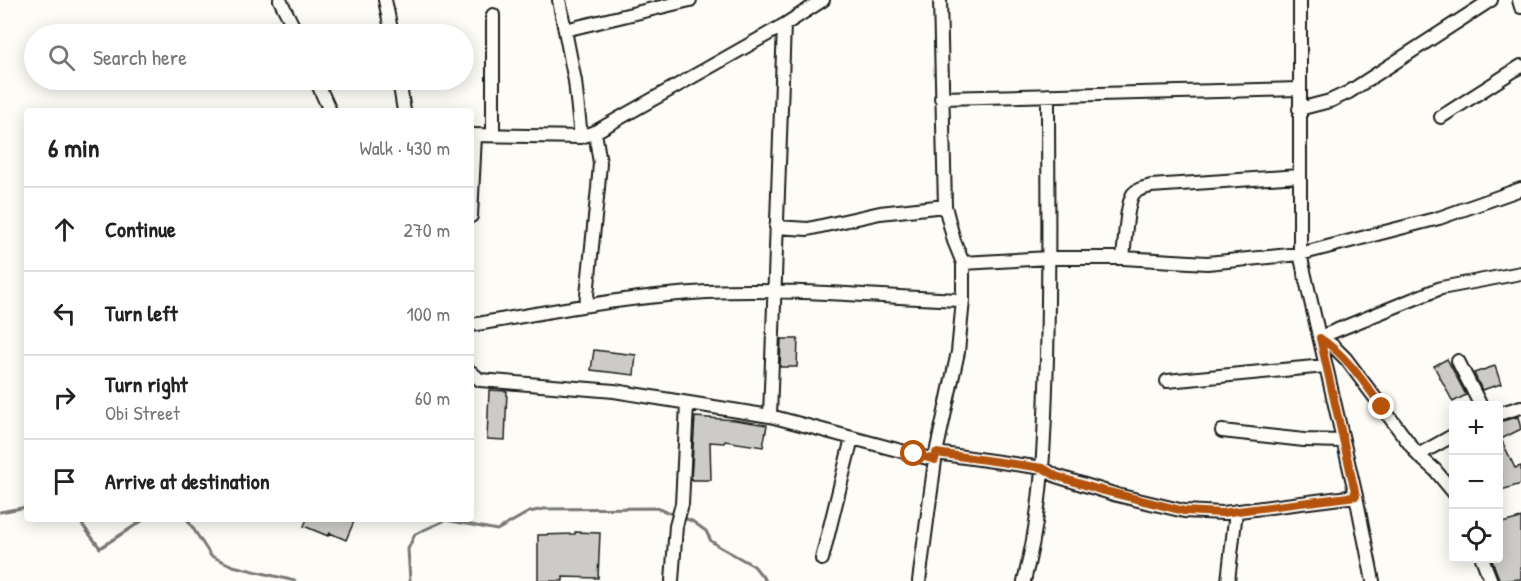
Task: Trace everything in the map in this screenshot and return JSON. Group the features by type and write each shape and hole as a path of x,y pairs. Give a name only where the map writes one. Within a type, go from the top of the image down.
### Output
{"street":[{"path":"280,0 292,24"},
{"path":"385,0 390,24"},
{"path":"559,0 575,81 581,137"},
{"path":"565,30 690,0"},
{"path":"474,135 581,137 595,132 784,25 804,5 823,0"},
{"path":"919,581 935,456 958,352 963,300 963,263 954,241 945,206 940,0"},
{"path":"1300,0 1300,254 1356,496 1373,581"},
{"path":"1299,109 1330,101 1349,92 1491,0"},
{"path":"1519,0 1521,7"},
{"path":"493,15 493,135"},
{"path":"770,416 784,25"},
{"path":"1441,117 1521,66"},
{"path":"941,98 1299,89"},
{"path":"321,90 329,108"},
{"path":"401,90 404,108"},
{"path":"1024,581 1034,545 1043,468 1048,341 1048,95"},
{"path":"586,305 600,163 595,132"},
{"path":"1122,258 1130,205 1134,193 1140,189 1151,186 1299,176"},
{"path":"963,263 1049,258 1122,258 1207,263 1300,254 1439,218 1521,189"},
{"path":"776,227 808,229 880,213 945,206"},
{"path":"1320,338 1442,288 1521,273"},
{"path":"474,324 586,305 706,292 773,292 963,300"},
{"path":"1320,338 1346,358 1418,455 1435,470 1449,488"},
{"path":"1458,361 1479,401"},
{"path":"1167,381 1325,366"},
{"path":"474,375 480,380 614,391 770,416 852,438 935,456 1043,468 1056,476 1097,489 1184,511 1222,513 1356,496"},
{"path":"672,581 676,526 682,504 687,404"},
{"path":"1503,412 1521,406"},
{"path":"1222,431 1304,440 1343,441"},
{"path":"822,559 852,438"},
{"path":"1418,455 1449,438"},
{"path":"1228,581 1236,511"},
{"path":"1484,563 1491,581"}],"building":[{"path":"781,339 798,339 797,367 780,367"},
{"path":"594,350 636,355 634,375 591,370"},
{"path":"1447,359 1466,395 1452,401 1434,366"},
{"path":"1495,366 1501,384 1482,390 1474,373"},
{"path":"489,390 507,391 505,440 487,439"},
{"path":"695,417 767,425 763,447 725,441 724,443 710,442 711,480 691,480"},
{"path":"1518,417 1521,429 1503,438 1503,421"},
{"path":"1503,443 1515,468 1521,466 1521,484 1503,489"},
{"path":"1521,518 1521,579 1500,581 1493,563 1503,563 1503,523"},
{"path":"306,522 354,522 346,540 330,533 328,536 304,526"},
{"path":"575,532 600,533 598,578 563,577 563,581 538,581 538,535 575,534"}],"waterway":[{"path":"0,512 24,508"},
{"path":"456,522 497,530 529,512 544,509 656,508 675,515"},
{"path":"681,517 692,521 706,531 711,541 754,566 766,581"},
{"path":"80,522 100,548 140,522"},
{"path":"189,522 211,556 233,566 295,581"},
{"path":"410,581 408,549 415,534 442,522"}],"route":[{"path":"914,454 935,460 936,453 1043,468 1056,476 1117,495 1184,511 1222,513 1356,496 1320,338 1346,358 1382,407"}]}
